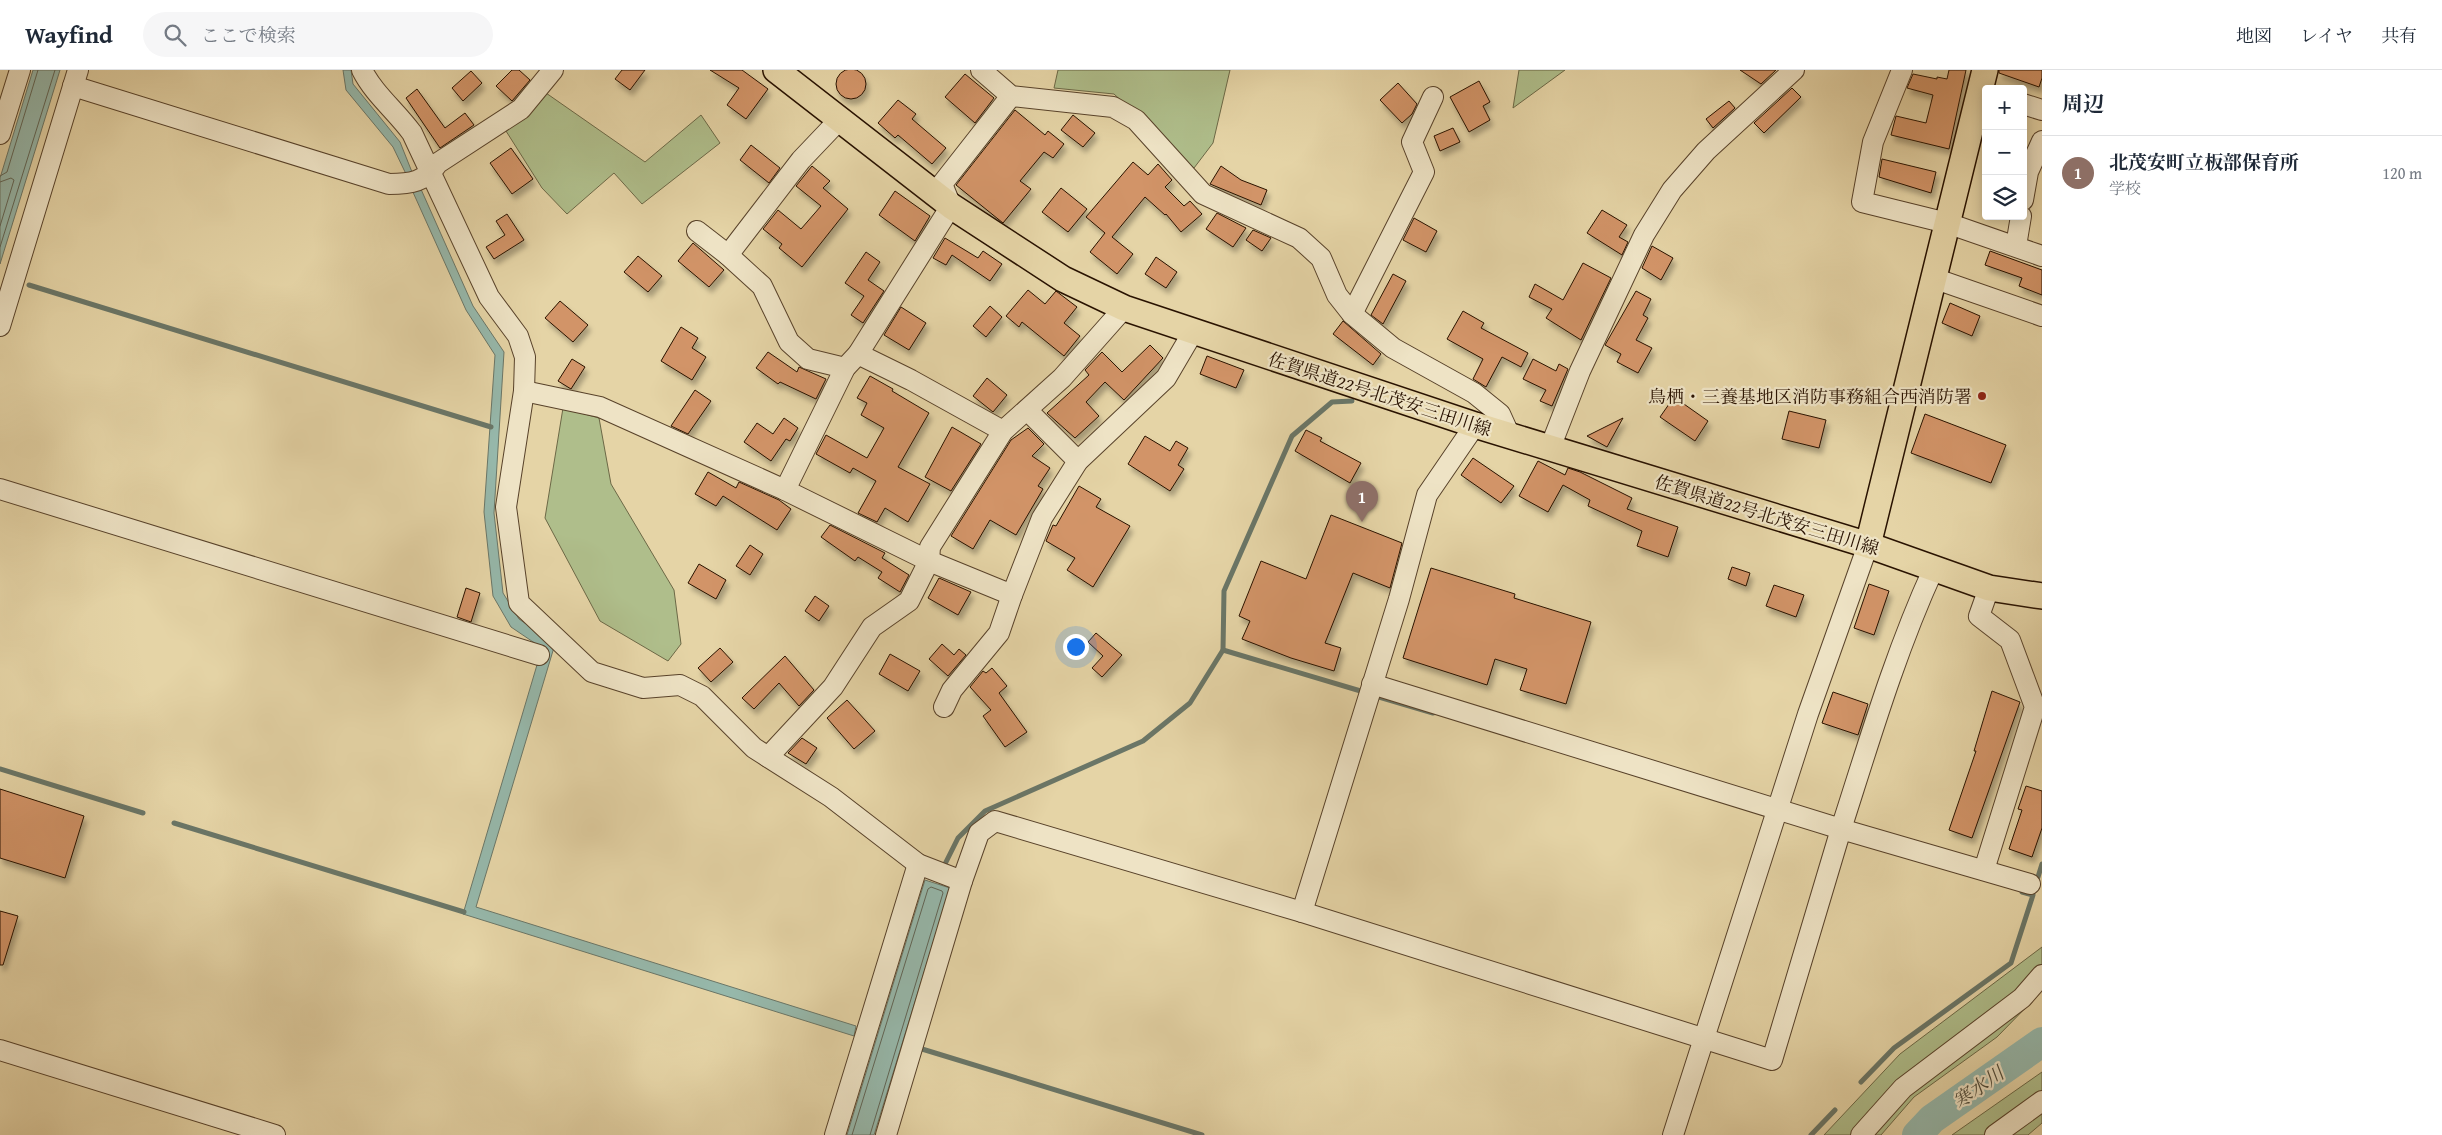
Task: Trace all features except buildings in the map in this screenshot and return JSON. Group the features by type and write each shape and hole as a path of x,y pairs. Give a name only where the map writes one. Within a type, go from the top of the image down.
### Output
{"main road":[{"name":"佐賀県道22号北茂安三田川線","path":"776,70 951,206 1063,279 1124,308 1475,426 1868,545 1933,570 1989,588 2042,596"},
{"path":"1868,545 1933,278 1984,83"}],"street":[{"path":"0,134 20,70"},
{"path":"362,70 371,87 394,110 412,132 419,180 489,297 518,336 526,357 524,391 506,507 519,603 592,672 643,688 680,684 702,696 754,748 831,797 918,864 962,880"},
{"path":"0,326 76,78 388,184 419,180 438,163 521,109 553,70"},
{"path":"981,70 1011,96 1112,107 1136,120 1203,194 1299,238 1321,258 1337,295 1352,314 1393,348 1474,393 1500,414 1510,436"},
{"path":"1550,448 1588,354 1644,235 1672,190 1706,151 1794,70"},
{"path":"1902,70 1873,142 1862,202 1947,223 2042,256"},
{"path":"785,490 852,361 951,206 942,184 1011,96"},
{"path":"1352,314 1424,172 1412,142 1433,98"},
{"path":"2027,105 2042,110"},
{"path":"728,255 801,160 840,119"},
{"path":"2027,178 2042,141"},
{"path":"2016,246 2020,220"},
{"path":"697,231 728,255 762,286 790,342 808,359 852,361 910,380 1003,431"},
{"path":"1933,278 2042,316"},
{"path":"768,757 833,686 872,627 908,600 930,562 930,548 1003,431 1062,378 1124,308"},
{"path":"944,707 952,690 999,633 1042,518 1078,461 1166,378 1193,332"},
{"path":"524,391 600,407 785,490 930,562 1012,595"},
{"path":"1027,410 1078,461"},
{"path":"1302,912 1399,599 1427,495 1475,426"},
{"path":"0,489 539,655"},
{"path":"1674,1135 1808,714 1868,545"},
{"path":"886,1135 962,880 979,832 995,820 1302,912 1772,1060 1841,829 1884,696 1933,570"},
{"path":"1984,870 2035,707 2010,640 1979,616 1989,588"},
{"path":"1372,684 1841,829 2030,884"},
{"path":"835,1135 918,864"},
{"path":"1861,1135 1903,1088 2022,998 2042,975"},
{"path":"0,1050 275,1135"},
{"path":"1995,1135 2042,1101"}],"green space":[{"path":"1058,70 1230,70 1213,143 1194,168 1114,94 1054,88"},
{"path":"1519,70 1565,70 1513,108"},
{"path":"546,93 645,162 701,115 720,143 642,204 614,173 567,214 542,188 506,131"},
{"path":"563,408 599,418 611,484 674,590 681,644 668,661 600,621 545,518"},
{"path":"2042,947 2042,991 1997,1037 1914,1097 1881,1135 1824,1135 1900,1054"},
{"path":"2042,1072 2042,1123 2028,1135 1952,1135"}],"water":[{"path":"33,70 60,70 0,264 0,178"},
{"path":"343,70 351,70 353,84 400,142 412,172 406,174 393,147 346,90"},
{"path":"420,187 473,306 504,352 494,513 503,593 519,619 555,644 476,907 856,1026 854,1036 463,914 542,648 511,627 493,596 484,512 495,355 466,310 412,190"},
{"path":"925,880 950,888 874,1135 847,1135"}],"waterway":[{"path":"29,285 491,427"},
{"path":"944,866 958,838 985,811 1143,741 1190,703 1223,650 1224,591 1292,436 1332,402 1352,401"},
{"path":"1223,650 1364,692"},
{"path":"1379,697 1433,713"},
{"path":"0,769 143,813"},
{"path":"174,823 464,912"},
{"path":"2038,877 2042,864"},
{"path":"1861,1082 1894,1048 2011,963 2033,895 2022,892"},
{"name":"寒水川","path":"1917,1135 1932,1119 2042,1042"},
{"path":"922,1049 1202,1135"},
{"path":"1811,1135 1835,1110"}],"place":[{"name":"鳥栖・三養基地区消防事務組合西消防署","path":"1982,396"},
{"name":"北茂安町立板部保育所","path":"1362,522"}]}
